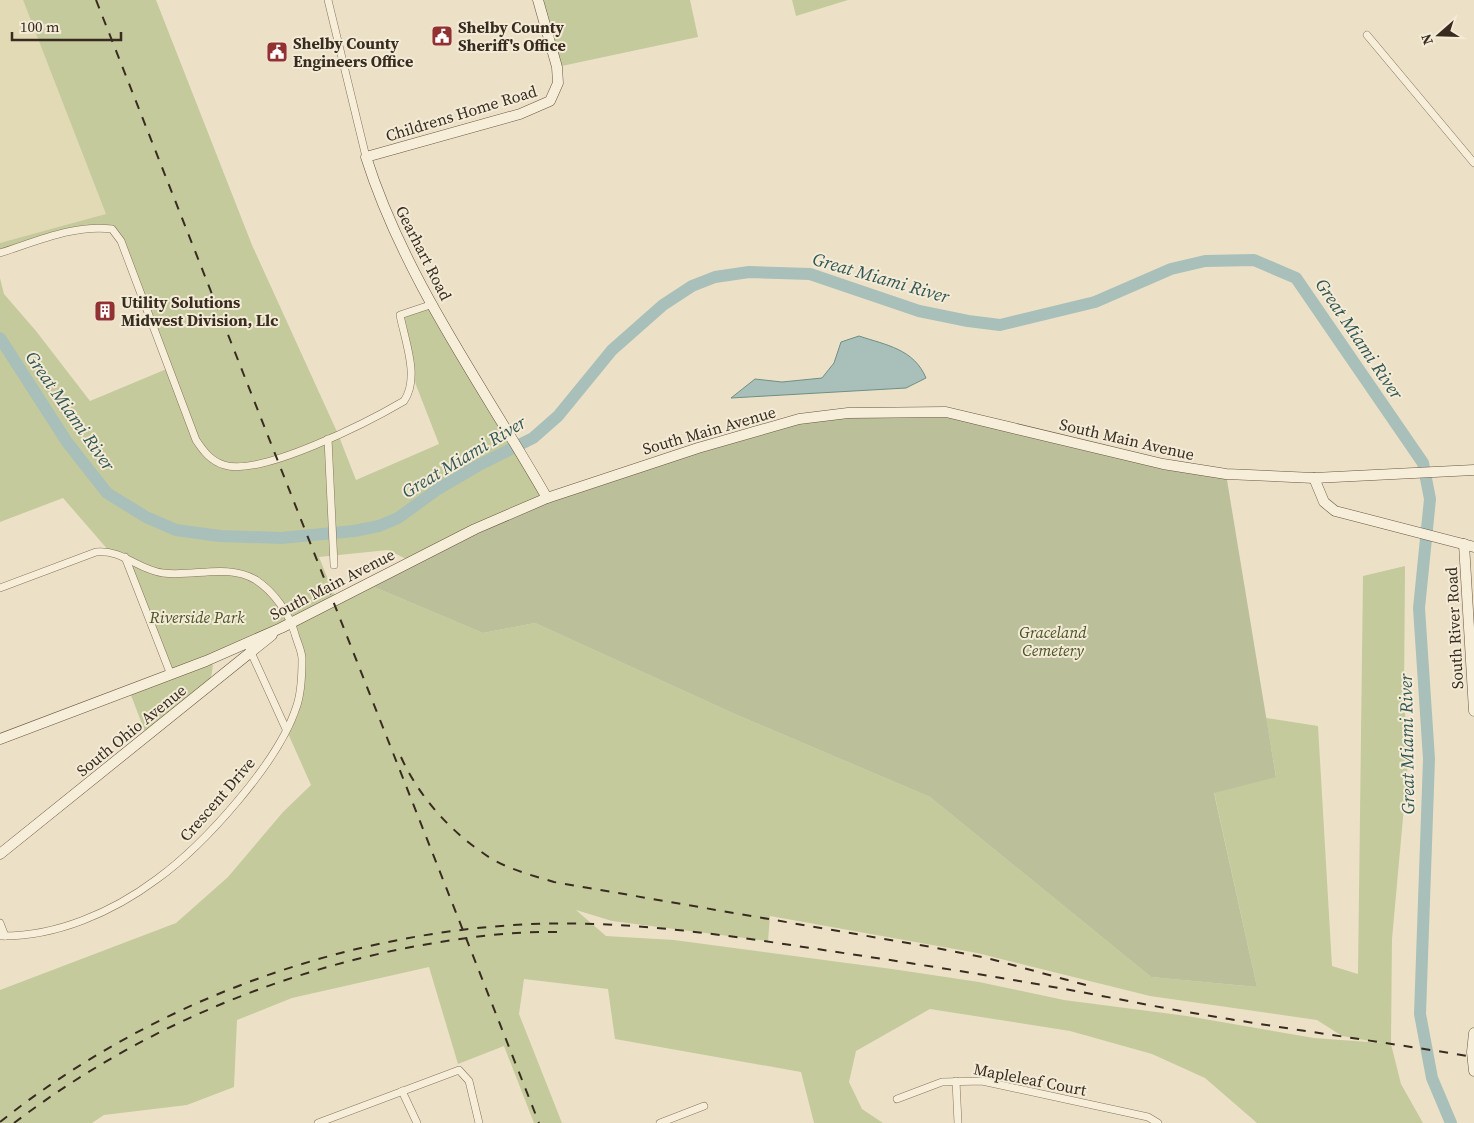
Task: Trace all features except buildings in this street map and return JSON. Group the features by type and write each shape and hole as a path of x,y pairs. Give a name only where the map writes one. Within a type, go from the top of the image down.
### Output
{"main road":[{"name":"Childrens Home Road","path":"366,157 520,114 550,101 558,84 557,67 538,0"},
{"name":"Gearhart Road","path":"366,157 378,194 393,230 432,304 546,498"},
{"name":"South Main Avenue","path":"0,739 249,648 291,622 475,528 546,498 698,448 800,420 848,413 946,412 1162,464 1220,474 1314,478 1474,470"},
{"path":"1314,478 1324,502 1335,511 1469,545"},
{"name":"South River Road","path":"1469,545 1474,711"},
{"name":"South Ohio Avenue","path":"0,854 249,648"},
{"path":"1474,1033 1472,1052 1474,1071"}],"street":[{"name":"Gearhart Road","path":"328,0 366,157"},
{"path":"1367,34 1474,163"},
{"path":"0,253 76,230 99,227 112,229 121,241 196,440 205,453 214,461 239,468 279,458 328,439 404,400 410,392 412,378 400,315 432,304"},
{"path":"328,439 334,565"},
{"name":"Crescent Drive","path":"0,588 96,552 109,551 125,557 146,569 163,573 219,570 240,574 255,580 273,594 291,622 302,658 297,707 286,729 253,782 199,844 157,879 115,905 72,924 51,930 2,936"},
{"path":"125,557 171,675"},
{"path":"249,648 286,729"},
{"path":"0,924 2,936"},
{"path":"318,1123 459,1070 469,1081 480,1123"},
{"path":"956,1081 958,1123"},
{"name":"Mapleleaf Court","path":"898,1098 942,1082 982,1081 1148,1117 1158,1123"},
{"path":"402,1092 418,1123"},
{"path":"660,1123 704,1106"}],"shaded area":[{"path":"0,0 23,0 107,215 0,243"}],"green space":[{"name":"Riverside Park","path":"23,0 156,0 252,245 338,434 356,480 439,444 416,385 403,323 404,315 433,304 547,498 410,561 388,550 319,557 336,599 367,584 483,633 535,623 737,715 930,797 1151,977 1257,987 1214,792 1276,776 1266,718 1318,726 1332,966 1358,974 1363,576 1405,566 1404,696 1408,763 1392,939 1391,1044 1401,1084 1423,1123 1257,1123 1205,1078 1152,1054 1070,1031 930,1009 856,1051 849,1082 862,1109 883,1123 814,1123 801,1072 615,1039 608,989 524,979 519,1014 562,1123 534,1123 504,1046 458,1064 429,967 292,998 237,1020 234,1087 187,1105 104,1115 92,1123 0,1123 0,990 176,923 228,877 283,812 311,785 286,729 297,707 302,658 291,623 207,661 213,665 211,678 189,695 180,710 147,737 129,690 171,675 125,557 109,551 63,498 0,522 0,278 4,294 36,331 90,401 169,368 121,241 112,229 99,227 0,253 0,243 106,214","holes":["576,910 612,921 768,941 770,916 977,953 1150,996 1317,1020 1342,1036 1382,1043 1314,1038 1187,1016 1064,1000 979,982 892,969 674,940 606,936"]},
{"path":"538,0 690,0 698,37 557,67"},
{"path":"792,0 848,0 796,16"},
{"name":"Graceland Cemetery","path":"946,412 1226,474 1276,777 1214,793 1257,987 1151,977 930,797 737,715 535,623 483,633 367,584 547,498 799,419"}],"water":[{"path":"859,336 898,349 907,354 921,368 926,378 906,388 731,398 755,379 782,382 822,378 834,363 841,342"}],"waterway":[{"name":"Great Miami River","path":"0,338 67,442 107,493 146,517 176,530 220,536 281,538 354,531 379,526 398,518 438,489 479,465 533,438 558,416 612,350 663,305 692,286 715,277 749,272 810,274 919,311 968,321 1000,325 1095,302 1171,269 1205,261 1254,260 1296,278 1423,463 1430,499 1419,608 1429,759 1420,1014 1432,1078 1451,1123"}],"railway":[{"path":"96,0 539,1123"},
{"path":"401,757 425,798 458,834 491,858 527,874 554,882 987,958 1093,987"},
{"path":"0,1122 58,1079 120,1042 184,1009 250,981 319,959 389,942 460,930 531,924 606,924 681,930 756,940 906,962 1175,1010 1474,1057"},
{"path":"14,1123 103,1063 150,1037 198,1014 297,976 349,961 440,942 499,934 559,932"}],"place":[{"name":"Shelby County Sheriff's Office","path":"442,36"},
{"name":"Shelby County Engineers Office","path":"277,52"},
{"name":"Utility Solutions Midwest Division, Llc","path":"105,311"}]}
